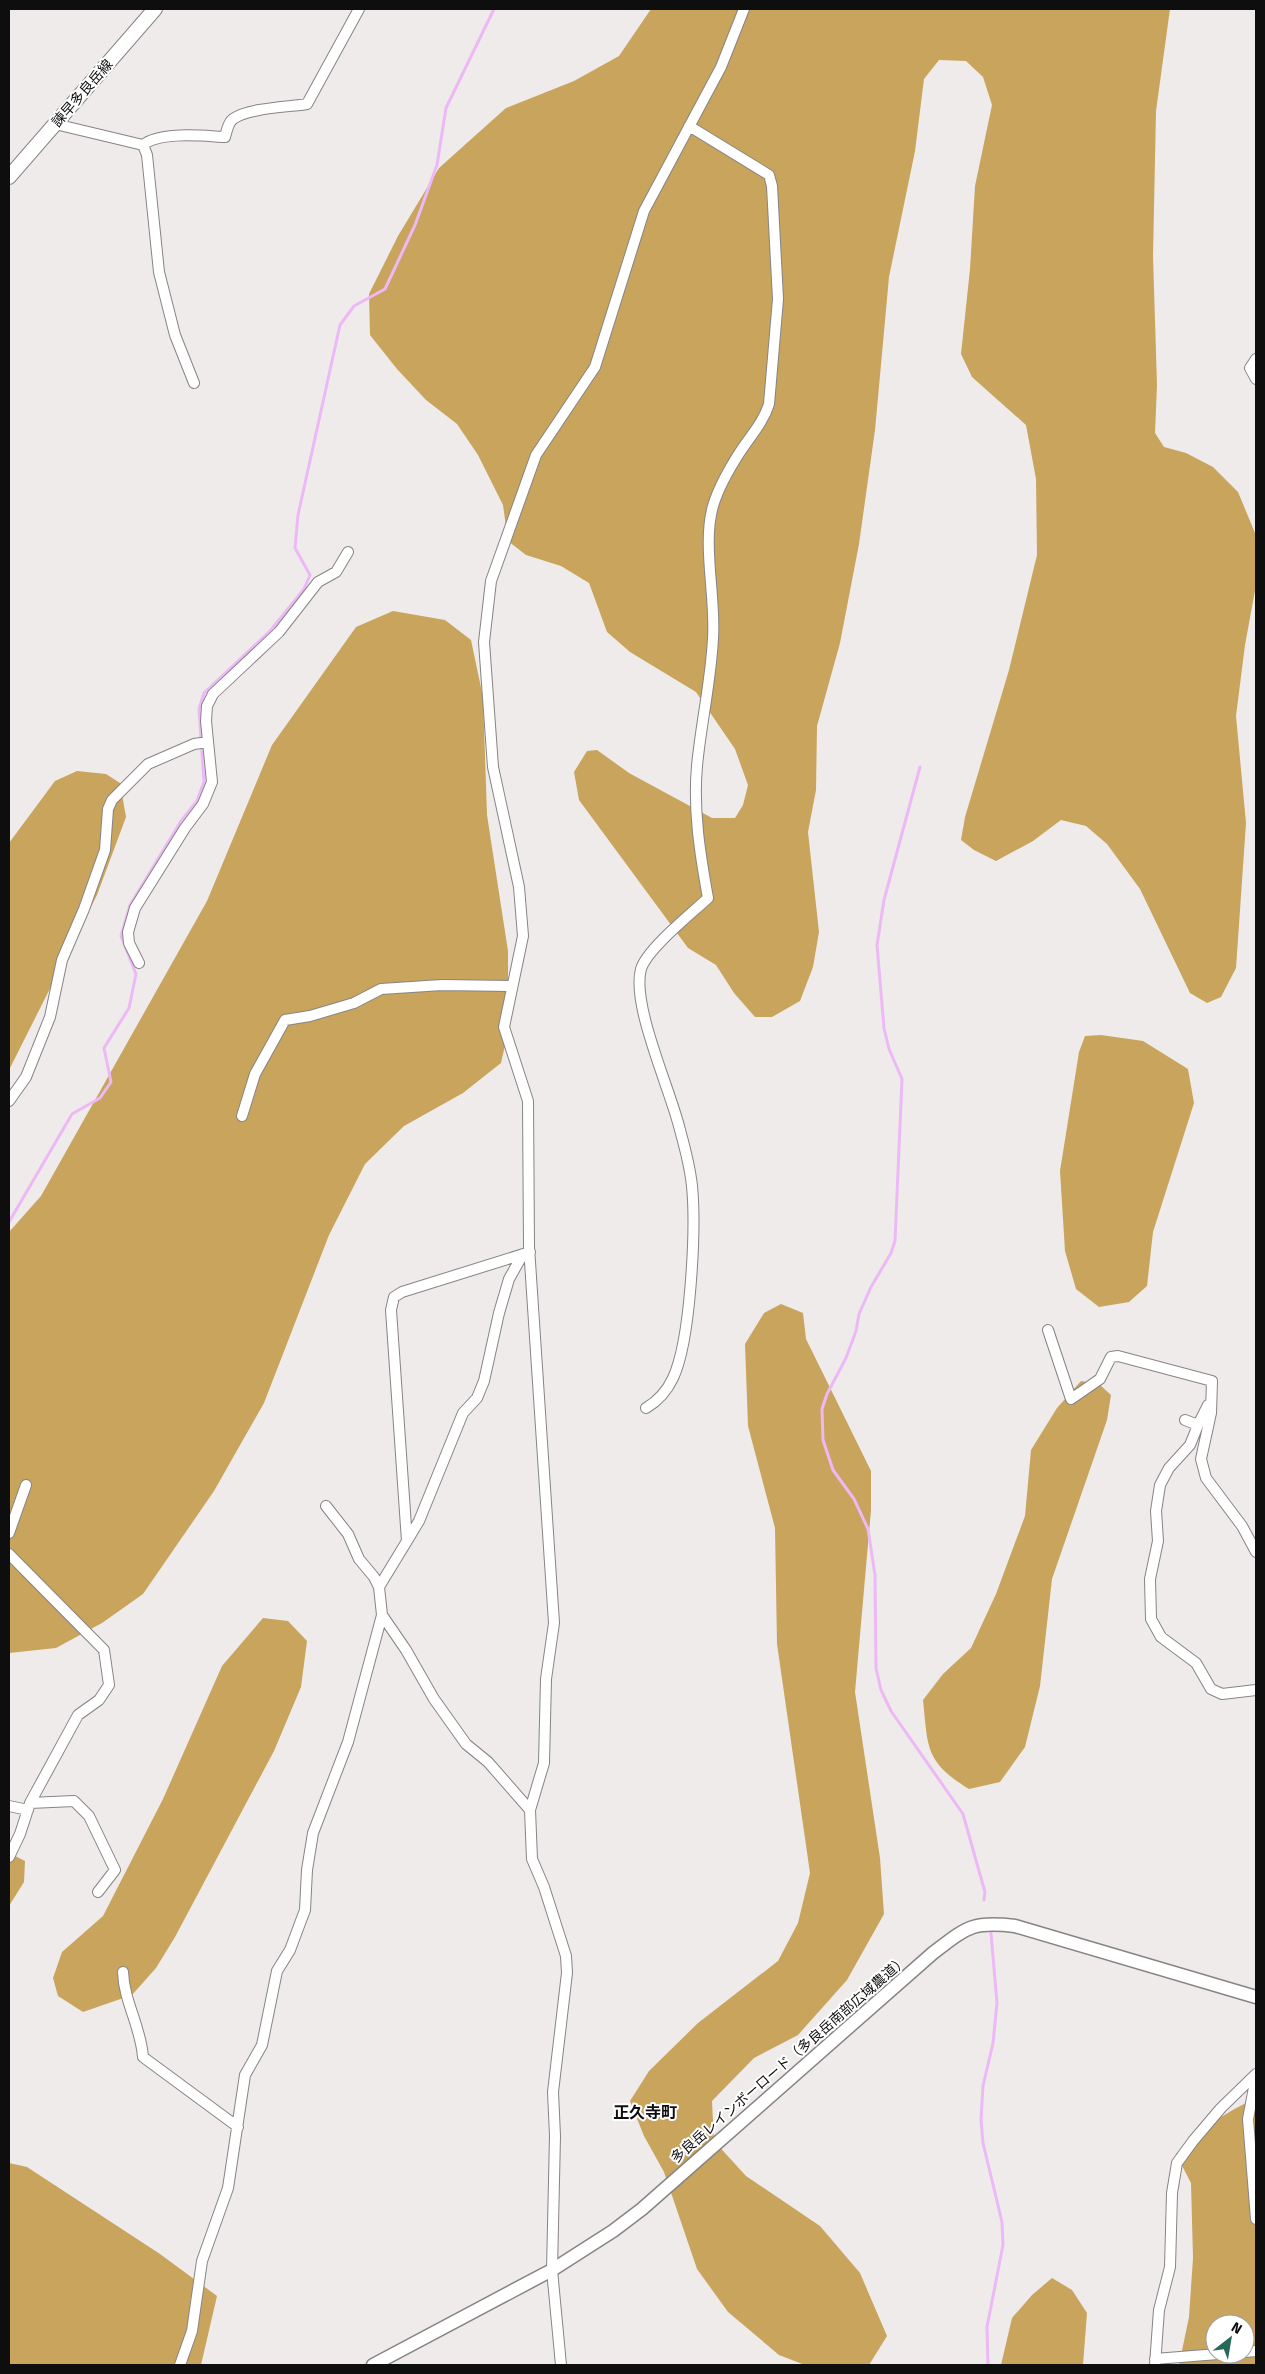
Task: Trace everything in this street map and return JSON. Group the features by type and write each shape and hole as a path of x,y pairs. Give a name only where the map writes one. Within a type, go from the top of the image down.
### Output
{"main road":[{"name":"諫早多良岳線","path":"9,177 153,10"}],"street":[{"path":"143,145 150,139 158,138 225,136 229,124 234,118 248,113 307,104 359,9"},
{"path":"561,2365 552,2270 555,2136 553,2092 567,1973 566,1956 550,1904 532,1859 530,1810 544,1763 546,1679 554,1623 526,1253 528,1101 504,1027 523,936 519,887 493,767 484,642 492,581 536,455 595,367 644,211 721,67 744,9"},
{"path":"55,124 143,145"},
{"path":"646,1408 658,1400 673,1377 682,1347 694,1224 692,1184 675,1112 645,1018 640,989 640,970 646,956 708,898 700,854 696,815 697,767 714,637 710,540 712,509 719,486 740,451 764,418 769,404 778,299 772,186 769,175 689,126"},
{"path":"143,145 147,155 159,272 175,335 194,383"},
{"path":"1256,359 1250,368 1256,379"},
{"path":"139,963 129,943 128,932 135,908 185,828 203,804 212,782 206,721 207,706 213,694 279,632 318,582 336,572 348,552"},
{"path":"9,1101 26,1077 50,1017 62,960 84,909 105,850 108,809 112,800 148,764 195,744 208,742"},
{"path":"242,1116 255,1074 285,1020 310,1016 354,1003 381,989 442,985 512,986"},
{"path":"408,1541 391,1310 394,1297 402,1292 526,1253"},
{"path":"379,1587 419,1521 463,1413 477,1398 484,1381 499,1313 509,1279 526,1253"},
{"path":"1048,1330 1071,1399 1100,1379 1111,1357 1118,1356 1212,1381 1211,1413 1201,1459 1206,1478 1242,1526 1256,1552"},
{"path":"1211,1400 1190,1445 1169,1468 1160,1485 1156,1511 1158,1541 1150,1580 1151,1619 1161,1637 1196,1663 1211,1689 1222,1694 1256,1690"},
{"path":"1185,1420 1198,1425"},
{"path":"9,1533 26,1485"},
{"path":"180,2365 192,2331 202,2261 228,2188 245,2075 262,2045 277,1971 290,1950 305,1910 307,1870 313,1833 348,1742 382,1615 379,1587 374,1577 359,1559 348,1534 326,1506"},
{"path":"9,1554 104,1650 109,1686 98,1700 78,1715 29,1806 20,1834 9,1857"},
{"path":"382,1615 406,1650 434,1700 466,1744 488,1762 530,1810"},
{"path":"9,1806 29,1806 74,1801 89,1816 115,1870 98,1892"},
{"name":"多良岳レインボーロード（多良岳南部広域農道）","path":"373,2365 552,2270 613,2231 642,2209 804,2065 933,1953 964,1929 992,1924 1016,1926 1256,1997"},
{"path":"123,1972 124,1990 142,2040 143,2057 238,2127"},
{"path":"1256,2076 1248,2119 1256,2219"},
{"path":"1205,2356 1155,2362 1159,2310 1170,2267 1172,2193 1177,2163 1221,2108 1256,2076"}],"shaded area":[{"path":"651,9 1170,9 1156,111 1153,256 1157,385 1155,433 1164,447 1186,453 1213,467 1238,492 1255,533 1256,543 1256,585 1245,645 1236,716 1246,823 1236,968 1221,997 1207,1003 1190,993 1140,889 1107,844 1086,826 1061,820 1033,841 996,861 974,850 961,840 965,817 1009,670 1037,555 1036,479 1026,425 972,377 961,354 970,269 975,186 992,105 983,77 966,61 939,60 924,79 915,151 889,277 875,430 859,544 840,643 817,726 816,790 808,832 819,932 813,967 800,1001 772,1017 755,1017 734,993 716,965 688,948 579,800 574,772 587,751 597,750 629,773 712,818 735,818 743,805 748,785 735,749 696,692 630,652 607,632 589,583 561,566 526,555 508,541 503,505 478,455 457,424 426,400 397,369 370,335 369,294 398,236 439,168 506,108 574,81 619,56"},
{"path":"393,611 445,620 471,640 483,697 487,815 508,951 508,1032 501,1063 463,1093 404,1126 365,1164 329,1235 264,1403 214,1491 143,1594 102,1623 56,1648 9,1653 9,1232 41,1196 207,901 272,745 356,627"},
{"path":"77,771 106,774 120,783 126,817 97,895 9,1070 9,843 55,781"},
{"path":"1101,1035 1143,1041 1188,1069 1194,1103 1153,1232 1147,1286 1129,1302 1099,1307 1076,1289 1065,1251 1060,1171 1079,1052 1085,1036"},
{"path":"781,1304 803,1313 806,1339 871,1471 871,1510 855,1692 880,1858 884,1914 847,1980 798,2035 754,2058 712,2101 714,2141 746,2176 820,2226 860,2273 887,2336 869,2365 805,2365 779,2355 728,2312 697,2269 664,2172 644,2136 630,2101 649,2071 698,2023 778,1961 798,1923 810,1873 777,1644 775,1528 748,1426 745,1344 764,1313"},
{"path":"1081,1381 1099,1384 1111,1395 1107,1420 1052,1579 1040,1686 1025,1747 1000,1782 969,1789 936,1762 928,1742 923,1700 943,1674 971,1648 996,1594 1025,1516 1031,1450 1057,1408"},
{"path":"263,1618 288,1621 307,1641 301,1687 274,1751 175,1937 156,1968 132,1995 83,2012 58,1996 53,1978 62,1952 103,1916 163,1799 222,1666"},
{"path":"9,1853 25,1861 24,1882 9,1906"},
{"path":"1256,2098 1256,2365 1179,2365 1189,2317 1193,2258 1191,2183 1176,2154 1204,2129"},
{"path":"9,2163 27,2167 160,2254 217,2296 201,2365 9,2365"},
{"path":"1052,2278 1072,2290 1087,2313 1083,2365 1001,2365 1012,2318 1032,2295"}],"waterway":[{"path":"9,1222 72,1114 100,1098 111,1082 104,1048 129,1008 136,974 121,936 130,905 181,821 197,801 204,782 199,709 204,693 270,631 304,589 310,575 295,548 298,515 340,325 354,306 385,289 415,225 437,165 446,108 494,9"},
{"path":"920,767 884,900 877,945 884,1028 889,1049 902,1079 895,1241 891,1253 871,1287 859,1314 856,1331 846,1358 827,1394 822,1409 823,1440 833,1470 854,1499 868,1529 875,1575 876,1668 881,1690 891,1711 963,1814 985,1892 984,1900"},
{"path":"988,2365 987,2327 1003,2245 1002,2222 983,2143 981,2120 983,2086 993,2043 997,2003 991,1933"}],"district":[{"name":"正久寺町","path":"645,2112"}]}
